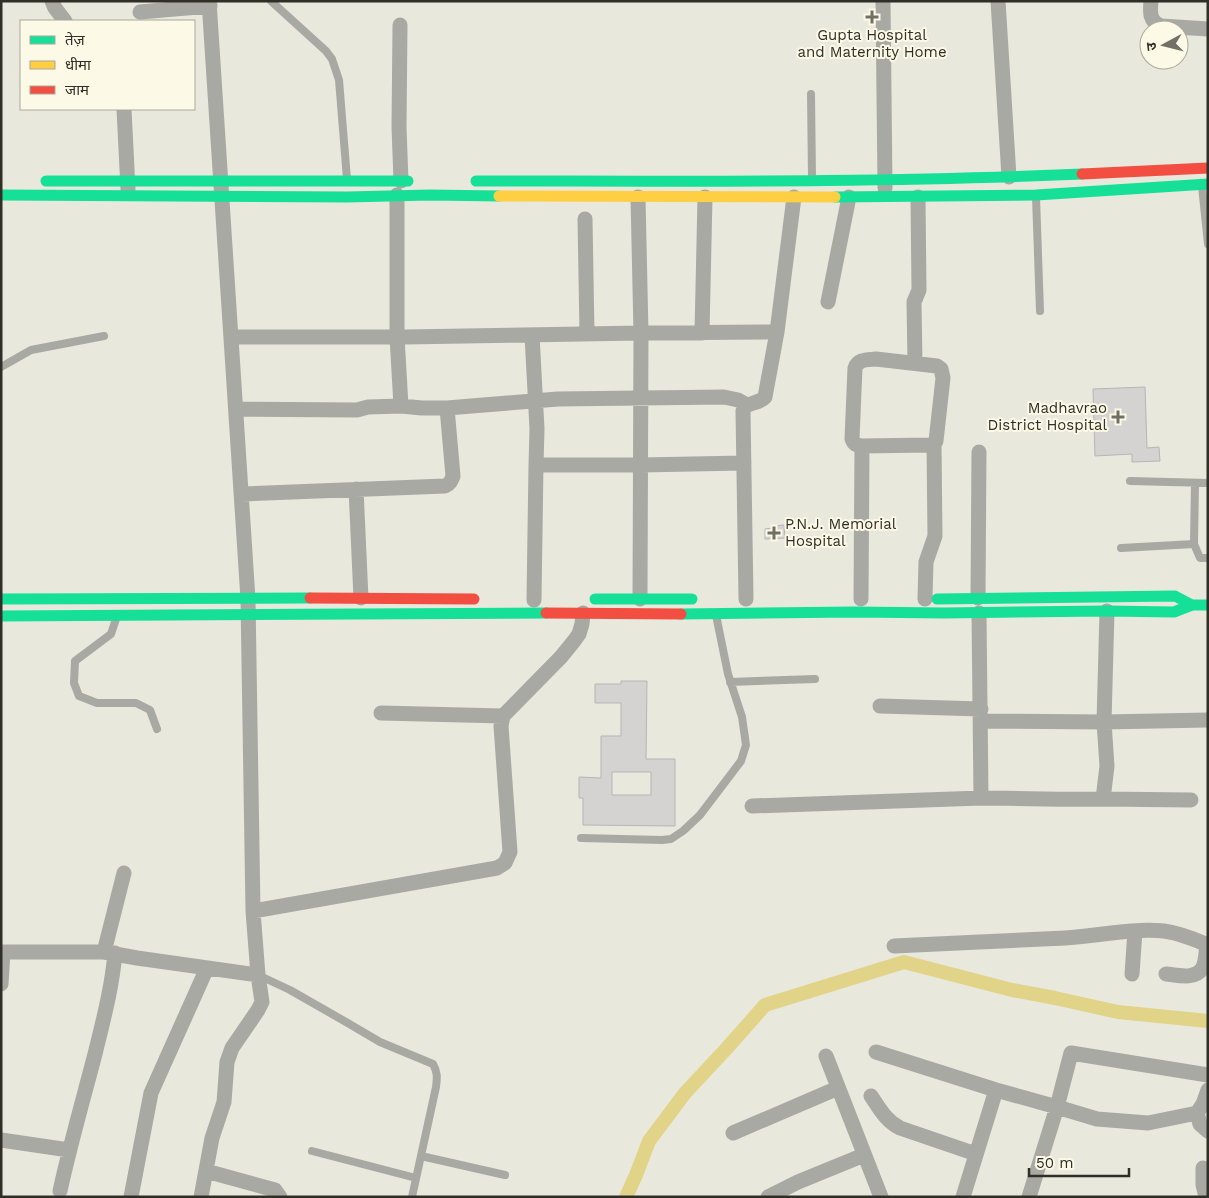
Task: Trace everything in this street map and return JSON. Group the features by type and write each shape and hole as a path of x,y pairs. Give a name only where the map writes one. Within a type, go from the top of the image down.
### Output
{"street":[{"path":"52,1 64,20"},
{"path":"883,1 886,198"},
{"path":"998,1 1009,177"},
{"path":"1150,1 1152,21 1160,26 1208,29"},
{"path":"140,12 210,4 248,599 253,911 262,1002 232,1048 227,1062 224,1102 212,1138 201,1197"},
{"path":"400,25 397,336 401,406"},
{"path":"124,110 128,195"},
{"path":"469,180 885,180 1009,177 1208,168"},
{"path":"30,181 347,181 399,188 638,197 886,198 1036,195 1205,184"},
{"path":"1,194 346,197 399,188 420,181"},
{"path":"915,363 914,302 919,290 918,196"},
{"path":"638,197 641,334 640,599"},
{"path":"702,333 705,197"},
{"path":"746,599 743,411 747,405 760,402 764,397 777,332 794,197"},
{"path":"828,302 848,197"},
{"path":"585,219 587,334"},
{"path":"232,337 777,332"},
{"path":"532,335 537,429 535,600"},
{"path":"934,444 862,446 855,444 852,439 855,368 858,362 876,359 915,363 937,366 943,373 936,441 934,444 935,536 926,562 920,599 978,605 1107,611 1174,612 1192,605 1208,605"},
{"path":"237,409 357,410 368,407 401,406 447,408 535,400 724,397 738,400 747,405"},
{"path":"242,494 445,486 451,481 453,476 447,408"},
{"path":"861,599 862,446"},
{"path":"979,452 977,568 981,798"},
{"path":"536,465 744,463"},
{"path":"356,489 361,598"},
{"path":"583,606 669,614 978,605 1175,596 1192,605"},
{"path":"1,599 484,599"},
{"path":"1,616 248,615 583,606 640,599 707,599"},
{"path":"668,599 669,614"},
{"path":"253,911 497,868 506,863 510,852 501,726 503,716 574,641 582,624 583,606"},
{"path":"1103,799 1107,766 1104,722 1107,611"},
{"path":"880,706 981,715 1104,722 1208,720"},
{"path":"380,713 503,716"},
{"path":"752,806 981,798 1191,800"},
{"path":"60,1191 108,1003 113,977 109,953 124,873"},
{"path":"1132,974 1135,931"},
{"path":"894,946 1076,937 1135,931 1177,933 1207,945 1205,968 1191,976 1166,974"},
{"path":"1,984 2,952 109,953 258,975"},
{"path":"131,1197 151,1093 208,968"},
{"path":"876,1052 996,1090 1097,1119 1148,1123 1197,1113 1203,1104 1208,1090"},
{"path":"1029,1197 1057,1107 1071,1053 1208,1075"},
{"path":"826,1056 881,1197"},
{"path":"732,1133 838,1088"},
{"path":"963,1197 996,1090"},
{"path":"871,1096 884,1116 900,1128 976,1154"},
{"path":"1197,1113 1200,1124 1208,1131"},
{"path":"1,1140 69,1150"},
{"path":"768,1197 798,1182 864,1155"},
{"path":"1203,1168 1203,1185 1205,1193 1208,1194"},
{"path":"206,1171 275,1190 280,1197"}],"lane":[{"path":"271,1 326,50 332,59 339,80 347,181"},
{"path":"811,94 812,180"},
{"path":"1205,184 1208,244"},
{"path":"1036,195 1040,311"},
{"path":"1,367 31,350 104,336"},
{"path":"1130,481 1208,483"},
{"path":"1195,483 1194,544 1200,558 1208,558"},
{"path":"1121,548 1194,544"},
{"path":"582,838 671,839 700,815 741,761 746,745 742,717 730,682 715,613"},
{"path":"117,615 111,634 76,661 74,683 79,696 97,703 136,703 150,710 157,730"},
{"path":"730,682 815,679"},
{"path":"258,975 290,990 380,1042 433,1064 438,1077 412,1197"},
{"path":"312,1151 416,1178"},
{"path":"421,1156 505,1175"}],"building":[{"path":"1145,387 1147,448 1159,447 1160,461 1132,462 1132,454 1095,456 1093,389"},
{"path":"784,525 785,538 765,539 765,529"},
{"path":"621,681 647,681 646,759 675,759 675,826 583,825 583,798 579,798 579,777 601,778 601,736 621,736 621,703 595,703 595,684 621,684","holes":["612,772 651,772 651,795 612,795"]}],"waterway":[{"path":"626,1197 649,1141 685,1093 765,1005 904,962 1012,990 1118,1012 1208,1021"}],"traffic: fast":[{"path":"476,181 855,180 1082,174"},
{"path":"46,181 408,181"},
{"path":"835,197 1036,195 1208,184"},
{"path":"1,195 499,196"},
{"path":"937,599 1175,596 1192,605"},
{"path":"1,599 310,598"},
{"path":"595,599 692,599"},
{"path":"681,614 1174,612 1192,605 1208,605"},
{"path":"1,616 546,613"}],"traffic: slow":[{"path":"499,196 835,197"}],"traffic: jam":[{"path":"1082,174 1208,168"},
{"path":"310,598 474,599"},
{"path":"546,613 681,614"}],"place":[{"name":"Gupta Hospital and Maternity Home","path":"872,17"},
{"name":"Madhavrao District Hospital","path":"1118,417"},
{"name":"P.N.J. Memorial Hospital","path":"774,533"}]}
